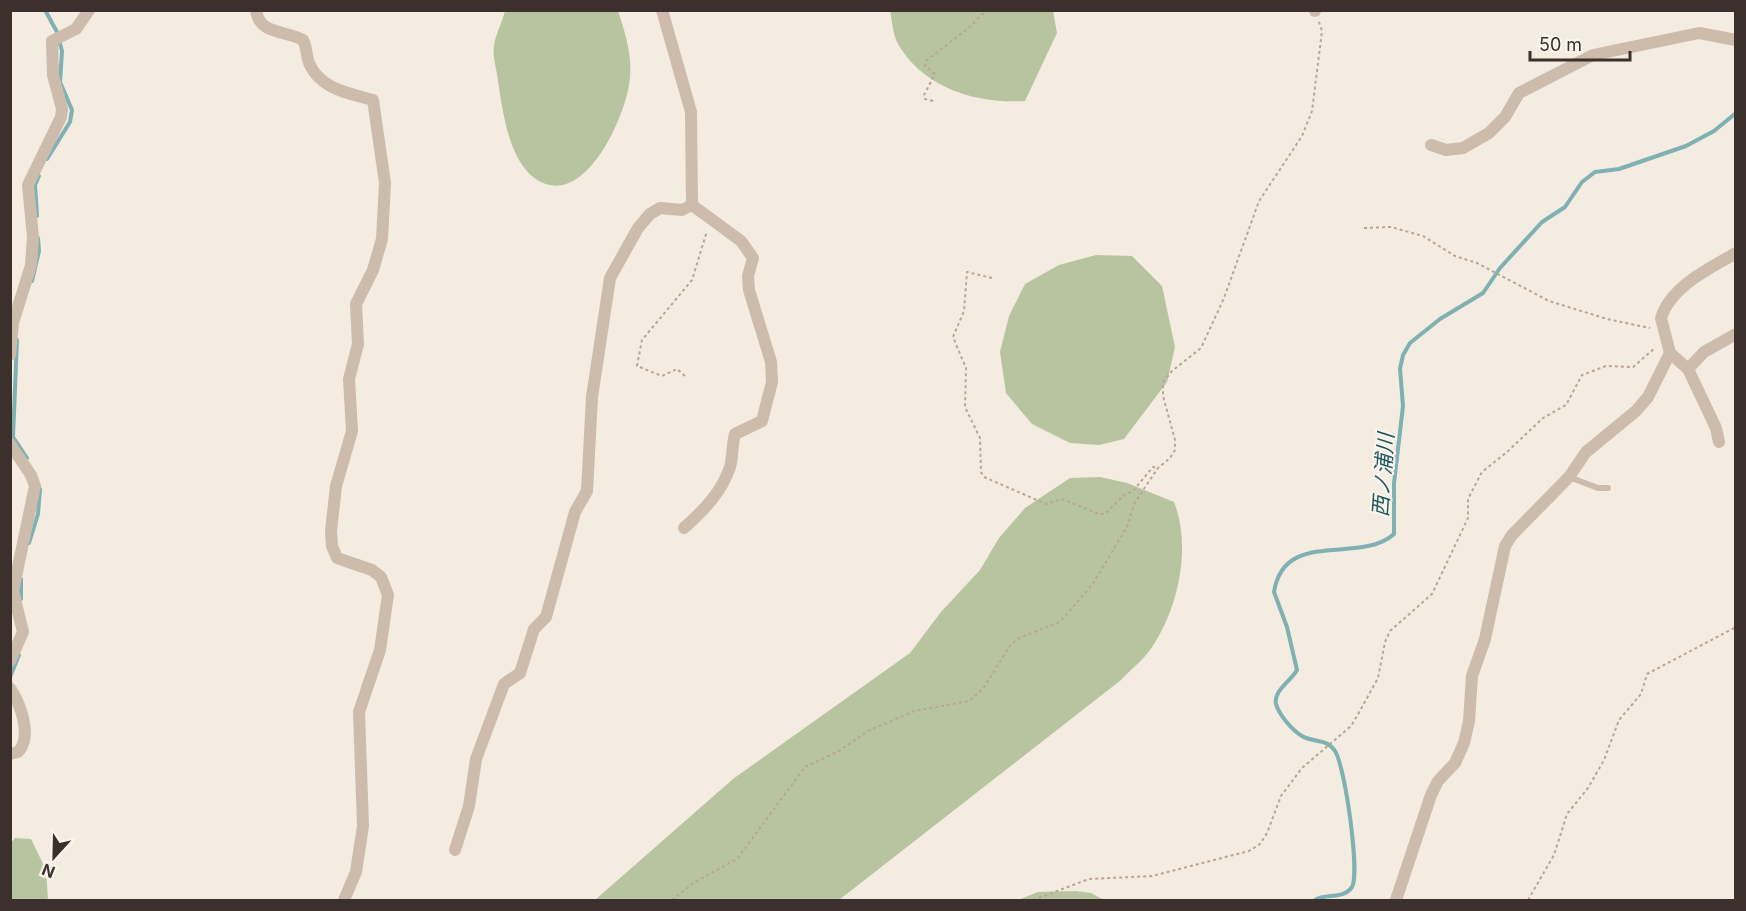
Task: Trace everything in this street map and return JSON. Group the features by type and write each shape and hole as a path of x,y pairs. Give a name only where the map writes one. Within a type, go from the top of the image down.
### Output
{"street":[{"path":"10,355 14,323 31,265 33,237 28,184 61,117 62,110 53,75 52,41 76,29 89,10"},
{"path":"256,10 257,21 266,28 303,40 309,63 320,78 332,88 373,100 385,183 382,239 373,270 356,304 358,344 349,379 352,431 336,486 331,531 332,546 338,558 372,570 381,577 388,595 380,650 359,712 363,826 356,872 344,900"},
{"path":"663,10 691,112 692,205 741,241 753,258 748,276 750,290 771,362 772,382 762,421 735,434 731,465 725,478 715,496 684,528"},
{"path":"1431,145 1446,150 1463,148 1498,125 1520,93 1593,55 1699,33 1736,40"},
{"path":"454,850 469,806 476,759 504,684 520,674 534,629 546,616 575,512 587,491 592,397 610,278 638,228 650,214 660,208 682,210 692,205"},
{"path":"1719,442 1716,428 1688,369 1670,353 1663,332 1663,311 1693,278 1736,254"},
{"path":"1688,369 1704,351 1736,334"},
{"path":"1396,900 1431,795 1438,781 1455,763 1464,743 1469,721 1472,676 1485,639 1505,546 1512,535 1569,477 1586,452 1636,411 1648,396 1670,353"},
{"path":"10,444 31,475 35,486 13,591 23,632 10,662"},
{"path":"10,754 18,752 24,742 23,707 11,688"}],"lane":[{"path":"1569,477 1598,488 1608,488"}],"path":[{"path":"933,101 926,99 924,95 935,74 925,66 926,61 971,26 986,10"},
{"path":"672,900 695,882 737,859 805,767 839,751 868,731 914,711 969,701 983,689 1009,647 1018,638 1059,622 1092,585 1127,527 1135,502 1158,468 1170,458 1175,450 1175,440 1163,396 1163,382 1172,371 1201,348 1224,298 1259,201 1302,136 1312,111 1322,31 1315,11"},
{"path":"686,376 677,369 662,376 638,367 639,346 692,280 710,220"},
{"path":"1033,900 1089,879 1152,876 1248,851 1260,844 1268,833 1281,796 1302,768 1351,726 1378,678 1385,642 1390,631 1432,594 1442,578 1449,555 1468,518 1468,499 1482,472 1508,452 1543,418 1566,405 1582,375 1606,366 1633,367 1663,332 1549,301 1477,263 1455,256 1423,236 1391,227 1364,228"},
{"path":"992,278 967,272 964,311 953,337 966,368 965,407 980,438 981,472 984,477 1046,504 1062,499 1098,514 1105,514 1125,493 1132,492 1153,467 1158,468"},
{"path":"1528,900 1554,855 1567,814 1588,788 1604,760 1619,720 1641,694 1647,675 1736,627"}],"green space":[{"path":"505,11 618,11 630,60 628,91 623,109 605,147 593,163 580,177 565,184 550,185 536,179 517,157 511,142 506,126 494,54 495,41"},
{"path":"890,11 1053,11 1057,33 1025,101 988,100 952,90 921,71 897,42"},
{"path":"1096,255 1132,256 1162,286 1175,347 1167,382 1124,439 1099,445 1070,443 1032,424 1006,393 1000,352 1009,316 1025,284 1059,265"},
{"path":"1100,477 1127,483 1174,502 1182,539 1179,578 1168,616 1150,650 1121,680 839,900 595,900 733,779 910,653 941,612 980,570 999,538 1025,508 1070,478"},
{"path":"15,838 31,839 46,870 48,900 11,900 11,843"},
{"path":"1038,892 1091,893 1104,900 1018,900"}],"waterway":[{"path":"45,10 57,32 62,51 60,82 72,110 70,122 47,159"},
{"name":"西ノ浦川","path":"1315,900 1344,894 1352,887 1353,841 1343,776 1335,751 1324,742 1298,734 1283,718 1276,704 1280,690 1297,670 1287,627 1274,592 1281,572 1292,560 1307,554 1362,547 1379,543 1394,534 1394,483 1403,406 1400,369 1403,355 1410,343 1440,319 1483,293 1500,268 1542,222 1565,207 1582,182 1595,172 1619,169 1686,146 1714,131 1736,113"},
{"path":"37,216 35,185 39,176"},
{"path":"32,281 39,251 38,238"},
{"path":"17,340 13,437 27,458"},
{"path":"29,543 38,514 40,489"},
{"path":"21,579 21,599"},
{"path":"10,677 19,655"}]}
